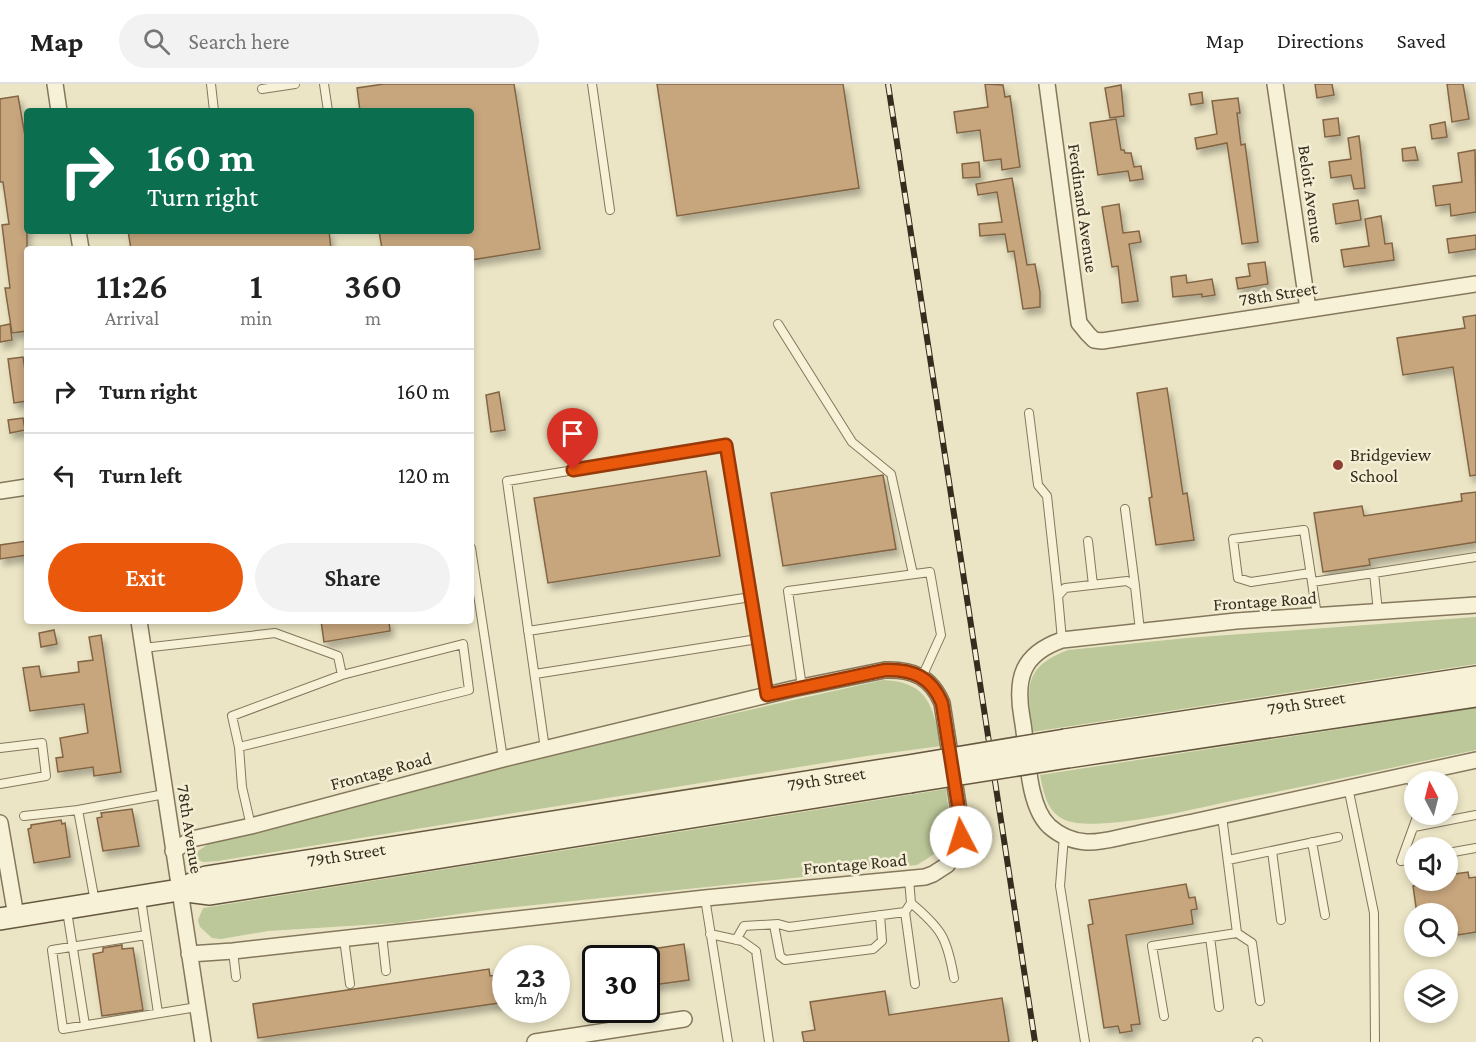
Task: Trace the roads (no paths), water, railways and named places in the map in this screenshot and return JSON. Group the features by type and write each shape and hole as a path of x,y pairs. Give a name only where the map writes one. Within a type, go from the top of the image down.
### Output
{"main road":[{"name":"79th Street","path":"8,917 179,890 206,877 909,774 1066,749 1476,677"},
{"name":"79th Street","path":"1066,749 1476,696"}],"street":[{"path":"55,84 59,108"},
{"name":"Ferdinand Avenue","path":"1047,84 1079,323 1088,334"},
{"name":"Beloit Avenue","path":"1275,84 1308,309"},
{"name":"78th Street","path":"1088,334 1094,340 1102,341 1476,284"},
{"path":"0,491 24,487"},
{"name":"Frontage Road","path":"1404,775 1098,842 1076,840 1064,836 1048,825 1040,815 1036,804 1019,696 1023,670 1040,650 1062,640 1236,621 1476,605"},
{"name":"78th Avenue","path":"139,624 203,1042"},
{"name":"Frontage Road","path":"174,851 192,839 251,826 503,759 802,687 898,669 922,678 934,687 942,703 962,830 955,852 947,865 933,874 909,879 705,898 382,935 189,954"},
{"name":"Frontage Road","path":"1424,771 1476,760"},
{"path":"0,823 8,917"},
{"path":"534,1042 684,1019"}],"lane":[{"path":"210,84 214,108"},
{"path":"262,89 295,84"},
{"path":"324,84 328,108"},
{"path":"591,84 610,210"},
{"path":"778,324 852,442 891,474 913,574"},
{"path":"1029,413 1038,485 1047,496 1062,640"},
{"path":"545,749 507,481 726,445 767,695"},
{"path":"1125,509 1140,631"},
{"path":"1310,573 1251,582 1239,578 1233,539 1304,530 1317,616"},
{"path":"1088,541 1093,585"},
{"path":"1312,582 1476,557"},
{"path":"474,568 503,759"},
{"path":"802,687 788,591 930,572 941,635 922,678"},
{"path":"1374,573 1378,612"},
{"path":"1058,596 1065,588 1127,581 1136,586"},
{"path":"528,631 751,597"},
{"path":"143,648 275,633 338,656 342,675"},
{"path":"535,674 758,639"},
{"path":"239,747 469,690 464,644 342,675 232,716 239,747 242,787 251,826"},
{"path":"0,748 42,743 46,776 0,784"},
{"path":"1348,787 1374,913 1375,1042"},
{"path":"24,816 78,810 165,794"},
{"path":"78,810 95,903"},
{"path":"1410,837 1414,827 1476,815"},
{"path":"1222,816 1237,933"},
{"path":"1064,836 1060,886 1085,1042"},
{"path":"1228,860 1338,837"},
{"path":"1312,842 1325,915"},
{"path":"1458,851 1476,848"},
{"path":"1272,851 1281,920"},
{"path":"909,879 911,903 905,912 915,984"},
{"path":"141,896 158,1013"},
{"path":"705,898 728,1042"},
{"path":"911,903 931,920 942,934 954,978"},
{"path":"67,908 85,1025"},
{"path":"736,940 744,926 789,927 905,912"},
{"path":"774,925 780,956 785,960 873,949 882,941 880,915"},
{"path":"1164,1016 1152,946 1237,933 1252,943 1260,1001"},
{"path":"710,934 742,941 756,951 769,1042"},
{"path":"146,935 52,950 63,1029 197,1006"},
{"path":"382,935 386,971"},
{"path":"1210,937 1219,1007"},
{"path":"344,939 350,984"},
{"path":"233,951 236,977"}],"railway":[{"path":"888,84 1035,1042"}],"place":[{"name":"Bridgeview School","path":"1338,465"}]}
